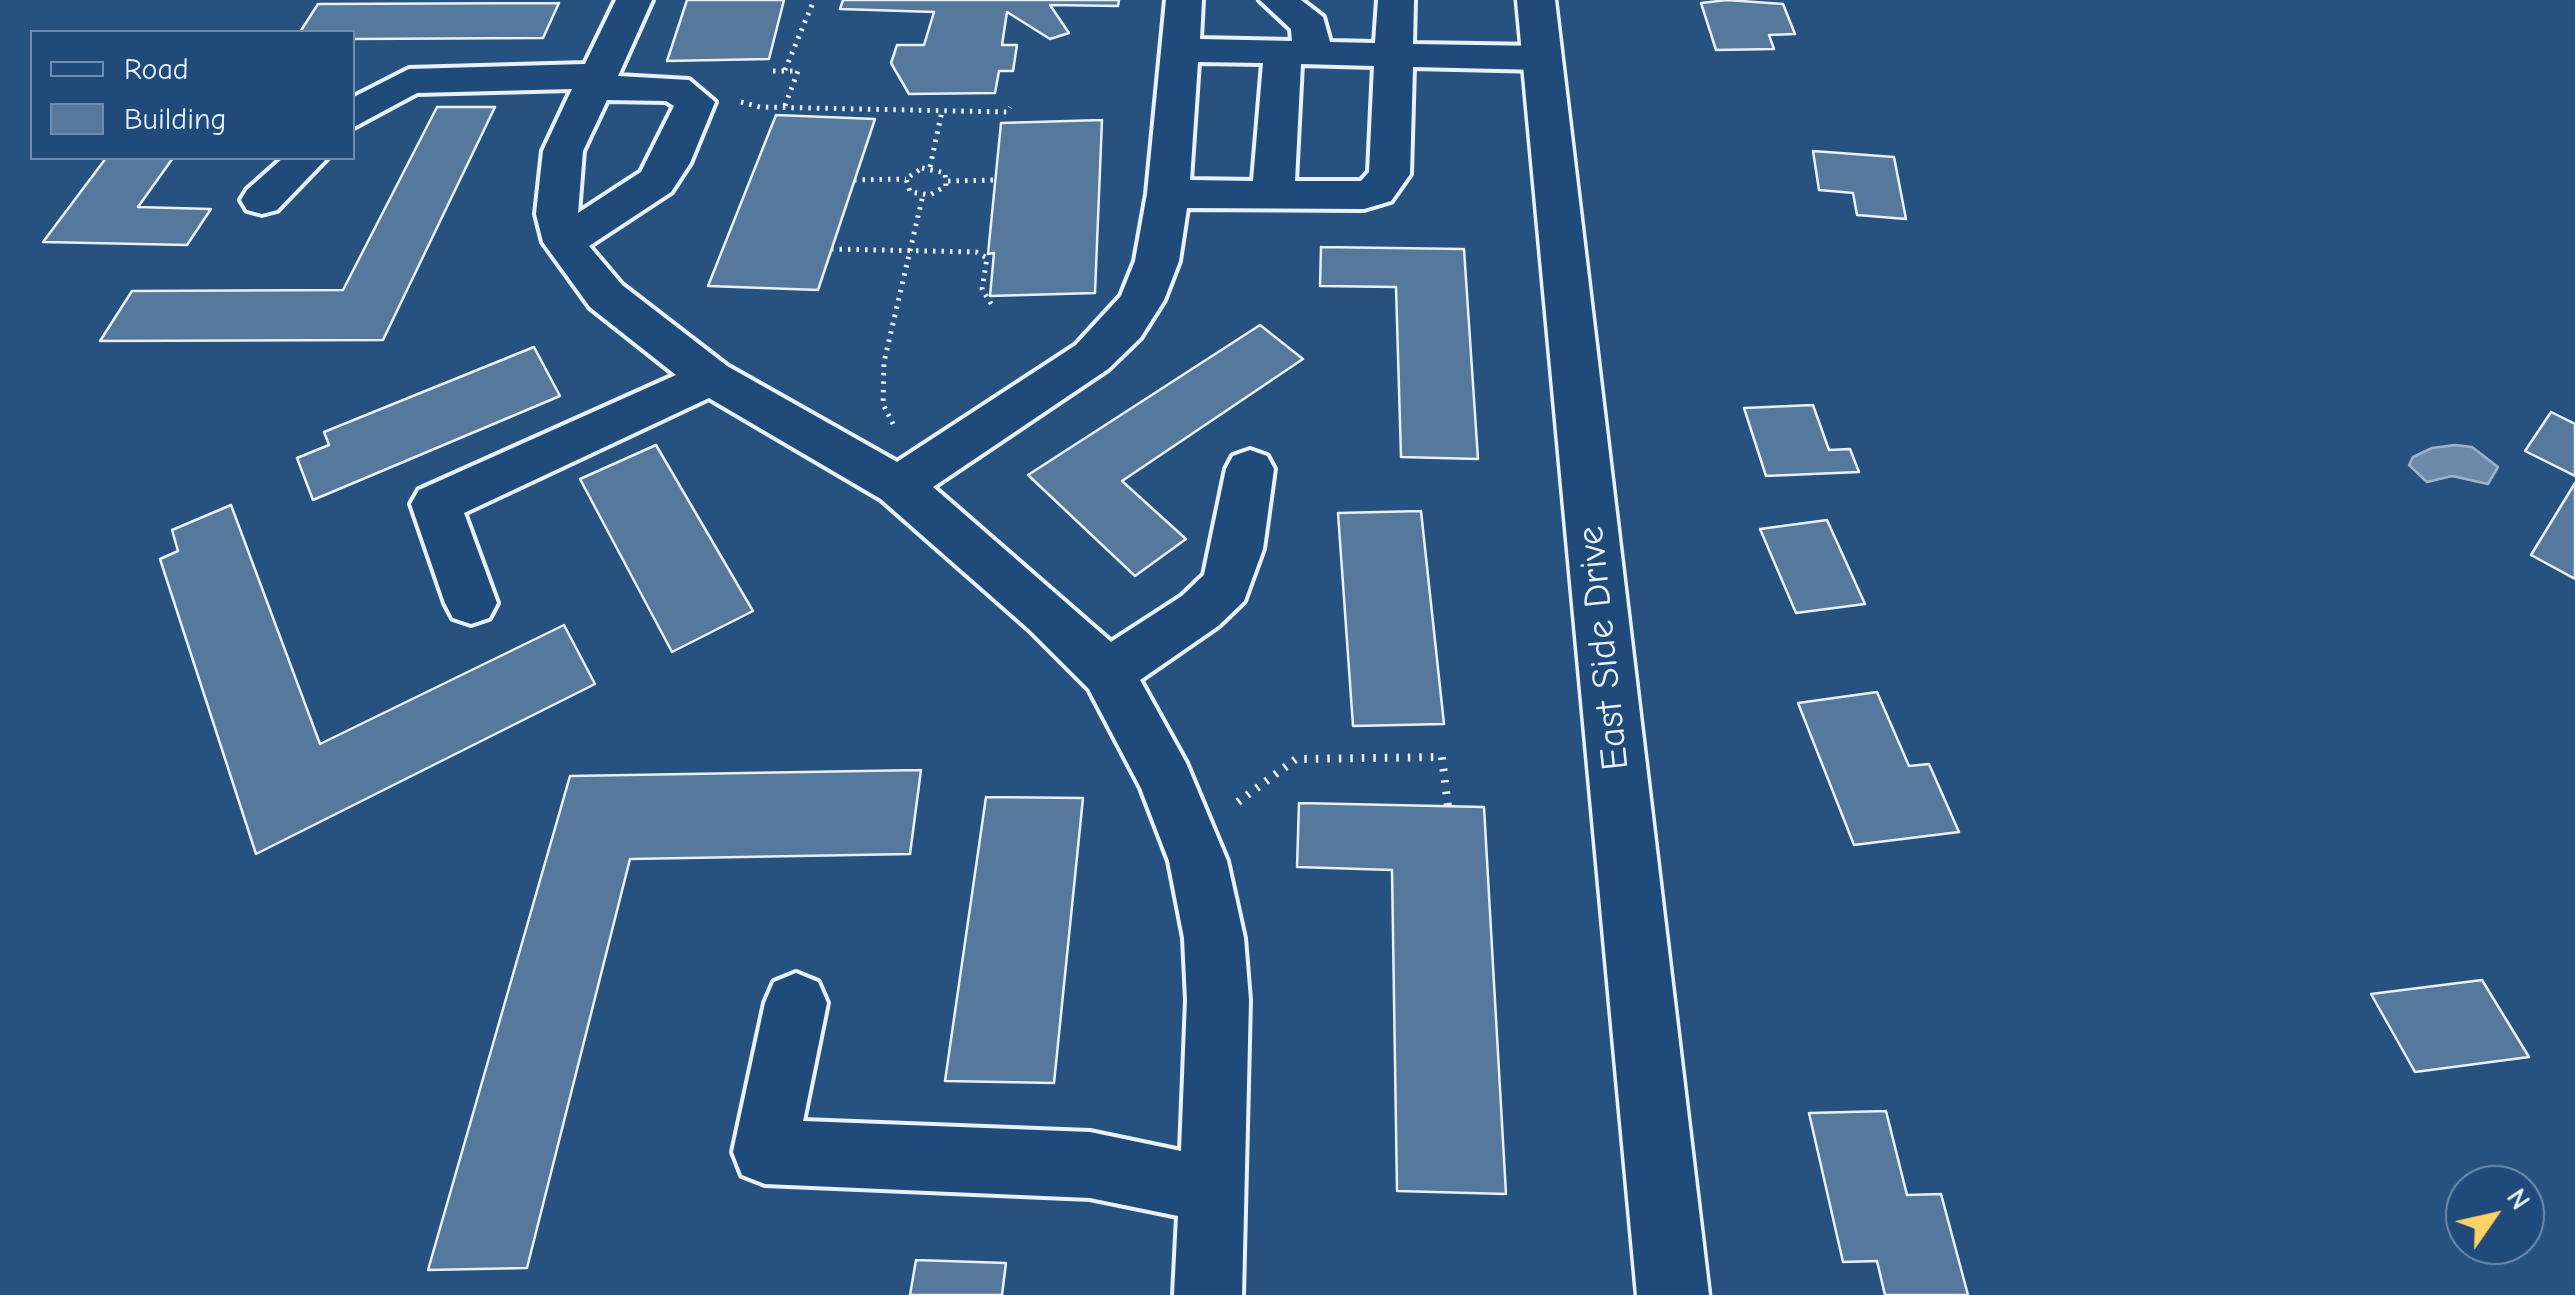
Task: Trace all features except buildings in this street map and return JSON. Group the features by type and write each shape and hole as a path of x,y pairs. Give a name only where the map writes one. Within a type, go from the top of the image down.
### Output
{"main road":[{"name":"East Side Drive","path":"1536,0 1674,1295"}],"street":[{"path":"634,0 563,151 557,214 564,242 606,296 711,378 898,486 1108,673 1166,780 1198,861 1214,938 1218,1000 1208,1295"},
{"path":"898,486 1092,357 1124,327 1142,300 1157,261 1168,194 1184,0"},
{"path":"1273,196 1298,54 1310,25 1278,0"},
{"path":"1168,194 1364,195 1384,184 1389,174 1396,0"},
{"path":"1178,50 1541,58"},
{"path":"355,114 409,81 593,81 675,88 694,102 670,163 656,182 564,242"},
{"path":"262,200 305,160"},
{"path":"472,602 436,504 711,378"},
{"path":"1108,673 1200,612 1226,586 1238,548 1250,469"},
{"path":"796,1003 766,1152 1090,1165 1214,1191"}],"path":[{"path":"785,70 814,0"},
{"path":"774,71 798,71 784,108"},
{"path":"746,102 760,108 1007,112 1010,107"},
{"path":"930,167 942,111"},
{"path":"854,180 906,179 930,167 945,173 948,182"},
{"path":"906,179 910,192 923,196 936,193 948,182 996,180"},
{"path":"893,424 881,386 923,196"},
{"path":"831,249 976,252 987,258 982,289 992,305"},
{"path":"1238,802 1296,759 1442,756 1448,807"}],"water":[{"path":"2472,447 2498,467 2488,484 2452,476 2427,482 2409,465 2413,457 2432,448"}]}
